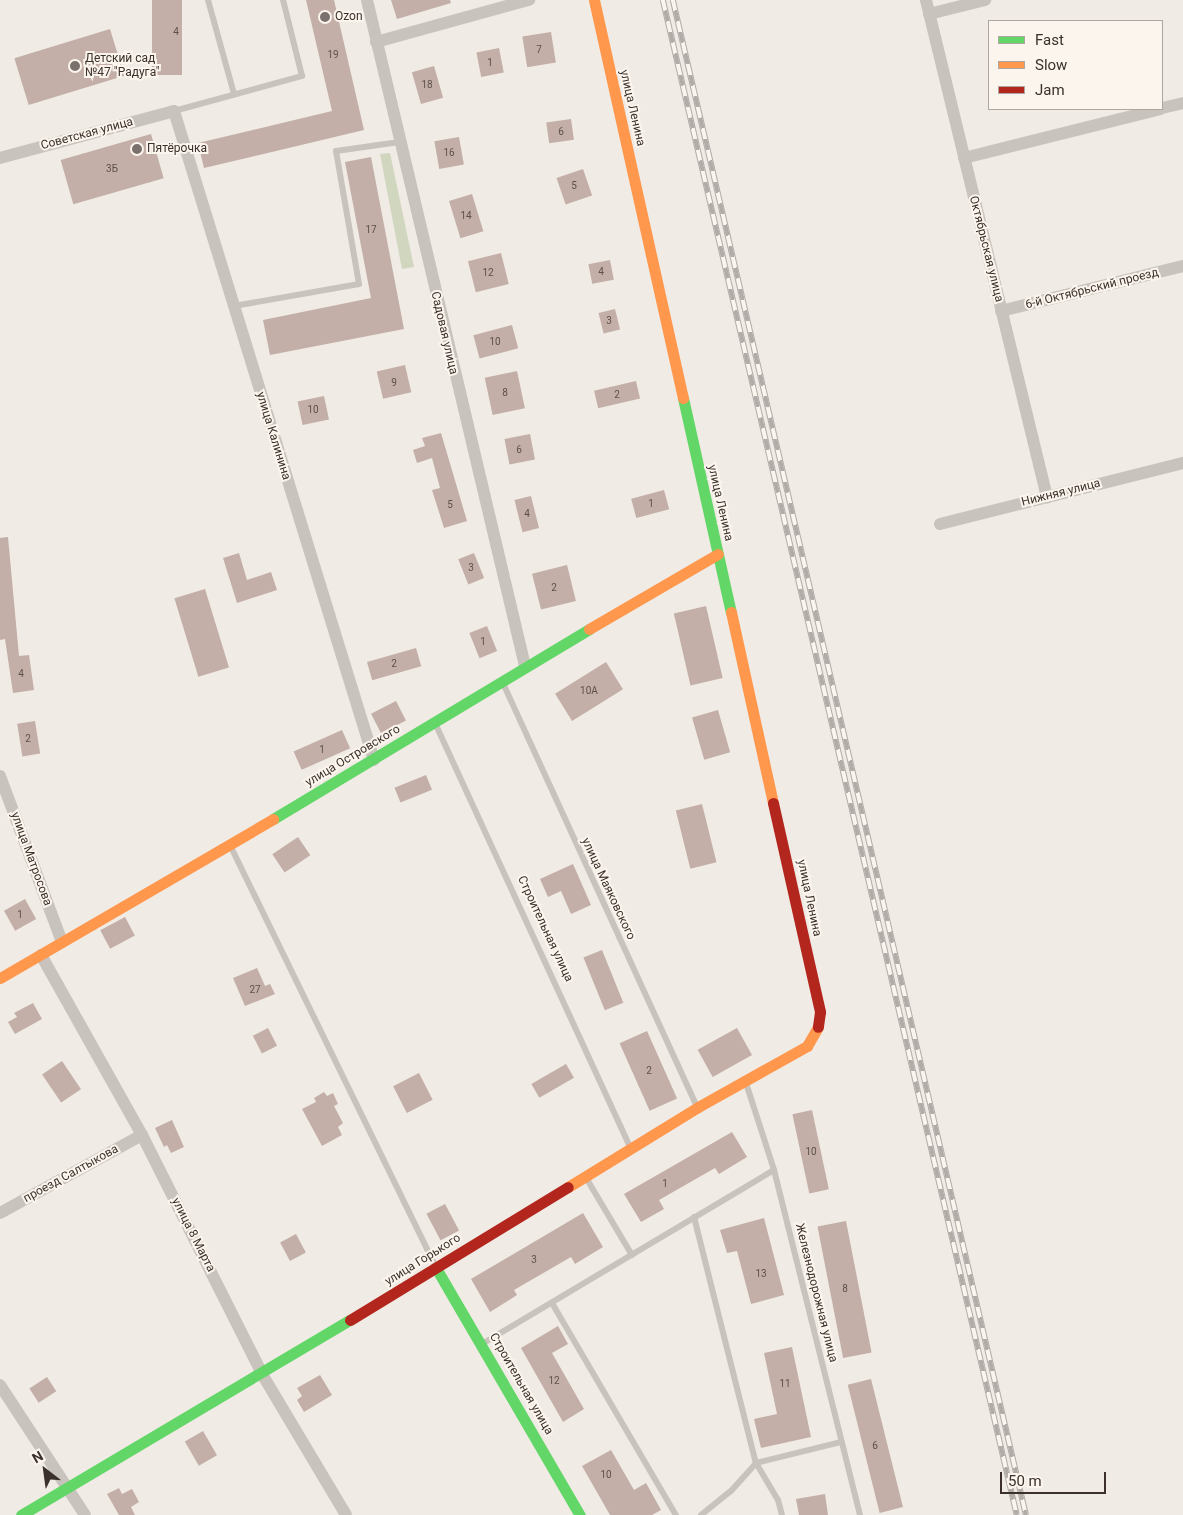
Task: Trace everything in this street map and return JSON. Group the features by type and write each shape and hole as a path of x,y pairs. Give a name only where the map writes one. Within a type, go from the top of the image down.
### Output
{"street":[{"name":"Садовая улица","path":"367,0 399,142 525,666"},
{"path":"376,42 529,0"},
{"name":"улица Ленина","path":"594,0 820,1012"},
{"name":"Октябрьская улица","path":"926,0 1047,497"},
{"path":"929,14 985,0"},
{"path":"1163,108 1183,103"},
{"path":"964,158 1153,110"},
{"name":"Советская улица","path":"0,158 174,111"},
{"name":"улица Калинина","path":"174,111 374,760"},
{"name":"6-й Октябрьский проезд","path":"1001,311 1183,266"},
{"name":"Нижняя улица","path":"940,524 1183,463"},
{"name":"улица Островского","path":"0,978 374,760 525,666 718,554"},
{"name":"улица Матросова","path":"0,776 62,942"},
{"name":"улица 8 Марта","path":"41,954 142,1135 262,1374 346,1515"},
{"name":"улица Горького","path":"20,1515 262,1374 584,1175 744,1079 807,1046 818,1028 820,1012"},
{"name":"проезд Салтыкова","path":"0,1213 142,1135"},
{"name":"Строительная улица","path":"436,1268 580,1515"},
{"path":"0,1385 68,1486 85,1515"}],"lane":[{"path":"208,0 234,94"},
{"path":"174,111 302,76 283,0"},
{"path":"234,306 359,284 336,151 399,142"},
{"name":"улица Маяковского","path":"502,680 698,1107"},
{"name":"Строительная улица","path":"435,722 630,1148"},
{"path":"230,844 436,1268"},
{"name":"Железнодорожная улица","path":"744,1079 774,1170 860,1515"},
{"path":"482,1344 774,1170"},
{"path":"584,1175 632,1255"},
{"path":"694,1217 756,1463 778,1500 782,1515"},
{"path":"552,1303 676,1515"},
{"path":"701,1515 731,1491 756,1463 841,1442"}],"green space":[{"path":"390,153 414,267 402,269 380,154"}],"building":[{"path":"152,0 182,0 182,75 152,75"},
{"path":"306,0 334,0 364,130 204,168 198,143 332,111"},
{"path":"391,0 450,0 451,3 397,19"},
{"path":"110,29 124,76 29,105 14,58"},
{"path":"551,32 556,63 527,67 522,37"},
{"path":"499,48 504,73 481,77 476,52"},
{"path":"434,66 443,98 421,104 412,72"},
{"path":"571,119 574,140 549,143 546,122"},
{"path":"151,134 164,178 73,204 61,160"},
{"path":"459,137 464,165 439,169 434,141"},
{"path":"371,157 404,329 270,355 263,320 371,298 345,162"},
{"path":"583,169 592,195 566,205 557,178"},
{"path":"472,194 483,231 460,238 449,201"},
{"path":"501,253 509,284 476,292 468,261"},
{"path":"610,260 614,280 592,284 588,264"},
{"path":"615,309 620,329 604,333 599,313"},
{"path":"512,325 518,348 480,359 473,335"},
{"path":"405,365 411,392 383,399 377,372"},
{"path":"517,371 525,408 493,415 485,378"},
{"path":"636,381 640,399 598,408 594,391"},
{"path":"324,396 329,419 303,425 298,402"},
{"path":"441,433 467,521 444,528 432,490 440,488 432,458 417,463 413,450 425,446 422,438"},
{"path":"530,434 535,460 509,464 504,439"},
{"path":"664,490 669,509 636,518 631,499"},
{"path":"531,496 539,528 522,532 515,500"},
{"path":"8,537 19,656 29,655 34,690 13,693 5,639 0,640 0,538"},
{"path":"239,553 247,580 271,572 277,590 237,603 223,558"},
{"path":"474,553 484,578 468,584 458,559"},
{"path":"567,565 576,601 541,610 532,574"},
{"path":"205,589 229,667 198,677 174,598"},
{"path":"706,606 723,678 690,686 674,613"},
{"path":"487,626 497,651 479,658 469,633"},
{"path":"416,648 421,666 372,680 367,662"},
{"path":"606,662 623,689 572,721 555,694"},
{"path":"396,701 406,721 381,733 371,714"},
{"path":"718,710 730,752 704,760 692,717"},
{"path":"35,721 40,754 22,756 17,724"},
{"path":"342,730 350,748 302,770 294,752"},
{"path":"426,775 432,790 400,803 394,788"},
{"path":"702,804 717,862 690,869 676,811"},
{"path":"298,837 310,855 285,873 272,854"},
{"path":"573,864 591,905 571,914 561,891 548,897 540,879"},
{"path":"25,899 36,919 15,931 4,911"},
{"path":"125,917 135,936 110,949 100,930"},
{"path":"602,950 623,1003 605,1010 583,957"},
{"path":"257,968 265,986 270,984 275,994 245,1006 233,978"},
{"path":"33,1003 42,1019 15,1034 8,1022 17,1017 14,1013"},
{"path":"268,1028 277,1046 262,1054 253,1036"},
{"path":"737,1028 752,1055 713,1077 698,1050"},
{"path":"647,1031 677,1099 650,1111 620,1043"},
{"path":"62,1061 81,1089 61,1103 42,1074"},
{"path":"566,1064 574,1078 539,1098 531,1084"},
{"path":"419,1073 433,1100 407,1113 393,1086"},
{"path":"324,1092 327,1096 333,1093 338,1104 334,1106 343,1123 338,1127 342,1135 322,1146 302,1109 316,1102 314,1098"},
{"path":"812,1110 829,1189 809,1193 792,1114"},
{"path":"172,1120 184,1147 171,1153 167,1145 164,1147 155,1128"},
{"path":"732,1132 747,1157 719,1174 715,1168 659,1200 664,1209 641,1222 624,1194"},
{"path":"445,1204 459,1230 441,1240 426,1214"},
{"path":"583,1213 603,1247 575,1264 571,1257 514,1290 517,1295 490,1312 471,1279"},
{"path":"764,1218 784,1295 751,1304 737,1251 727,1253 720,1230"},
{"path":"846,1221 872,1353 843,1358 818,1227"},
{"path":"296,1234 306,1253 290,1261 280,1242"},
{"path":"558,1326 568,1344 552,1353 584,1409 563,1422 521,1348"},
{"path":"792,1347 811,1437 761,1448 754,1419 777,1414 764,1353"},
{"path":"320,1375 332,1395 304,1412 297,1400 302,1396 297,1388"},
{"path":"47,1377 56,1391 39,1403 29,1388"},
{"path":"871,1379 903,1507 880,1513 848,1385"},
{"path":"203,1431 217,1455 199,1466 185,1442"},
{"path":"611,1450 634,1490 646,1483 661,1510 652,1515 610,1515 582,1466"},
{"path":"119,1488 122,1494 132,1489 139,1502 131,1507 135,1515 119,1515 107,1494"},
{"path":"825,1494 828,1515 799,1515 796,1499"}],"railway":[{"path":"663,0 1017,1515"},
{"path":"673,0 1026,1515"}],"traffic: fast":[{"path":"683,398 731,612"},
{"path":"273,819 589,629"},
{"path":"436,1268 580,1515"},
{"path":"21,1515 350,1320"}],"traffic: slow":[{"path":"594,0 683,398"},
{"path":"589,629 718,554"},
{"path":"731,612 773,803"},
{"path":"0,978 273,819"},
{"path":"568,1187 698,1107 807,1046 818,1027"}],"traffic: jam":[{"path":"773,803 820,1012 818,1027"},
{"path":"350,1320 568,1187"}],"place":[{"name":"Ozon","path":"325,17"},
{"name":"Детский сад №47 \"Радуга\"","path":"75,66"},
{"name":"Пятёрочка","path":"137,149"}]}
